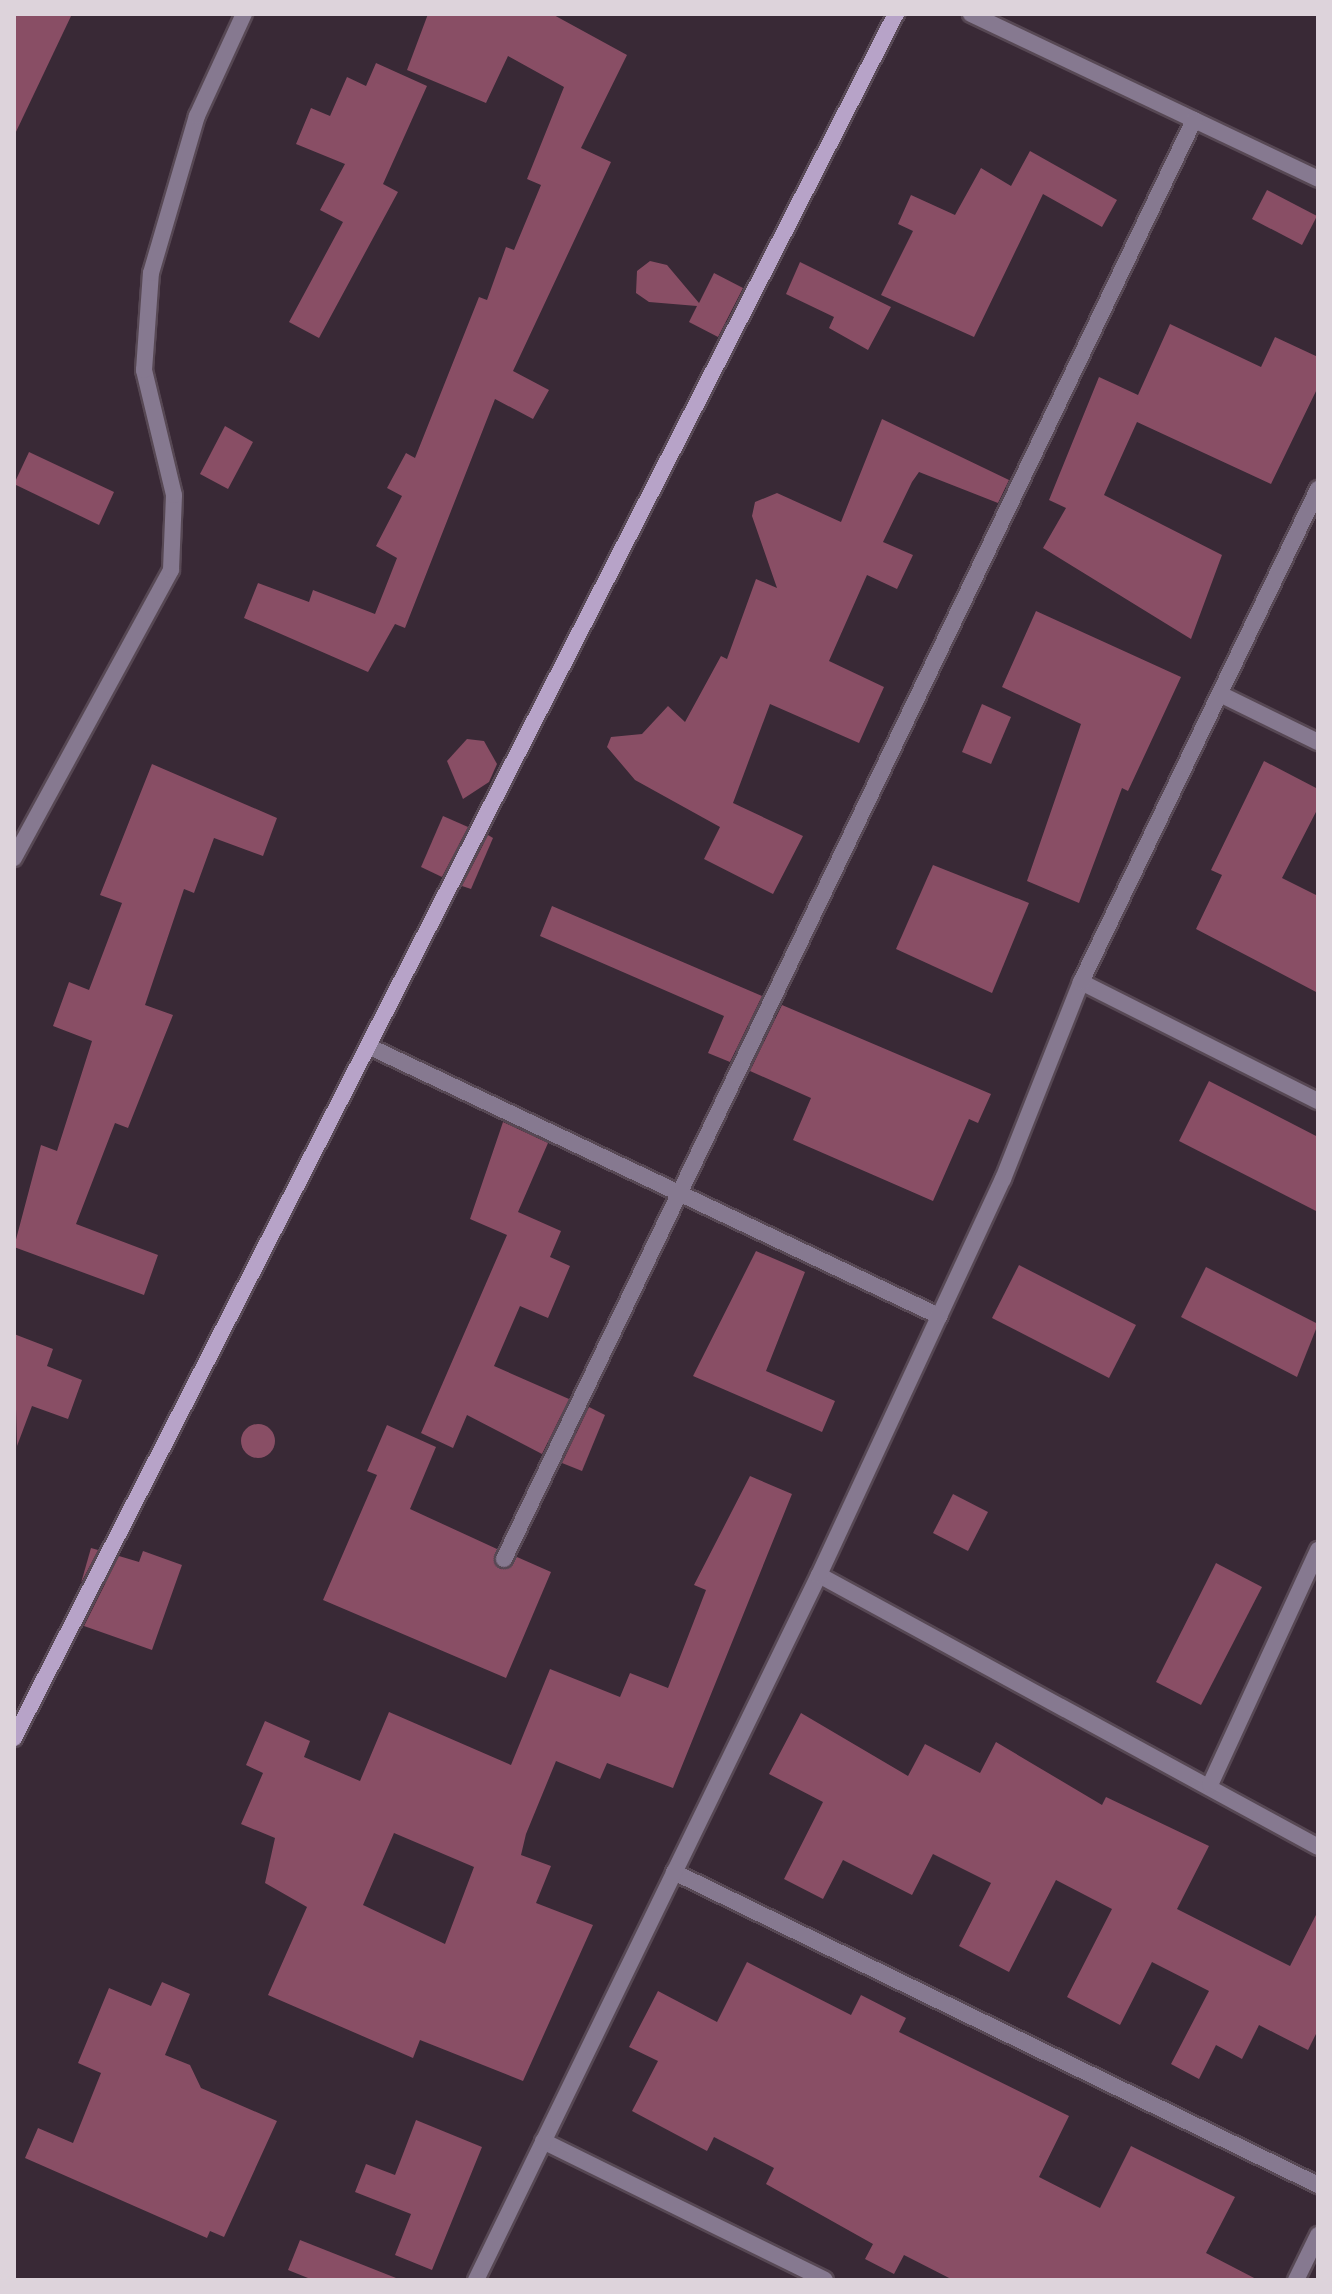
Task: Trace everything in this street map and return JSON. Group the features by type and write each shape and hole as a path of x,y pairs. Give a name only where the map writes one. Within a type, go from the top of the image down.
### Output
{"street":[{"path":"14,858 171,570 174,495 144,370 151,273 197,116 244,14"},
{"path":"14,1738 896,14"},
{"path":"971,14 1318,179"},
{"path":"504,1559 675,1191 1194,120"},
{"path":"476,2280 819,1575 939,1316 1081,982 1318,489"},
{"path":"1220,694 1318,742"},
{"path":"1081,982 1318,1101"},
{"path":"368,1046 939,1316"},
{"path":"1210,1785 1318,1550"},
{"path":"819,1575 1210,1785 1318,1847"},
{"path":"674,1872 1318,2185"},
{"path":"543,2141 825,2280"},
{"path":"1296,2280 1318,2235"}],"building":[{"path":"14,14 72,14 14,136"},
{"path":"428,14 552,14 627,55 581,148 611,162 513,371 549,390 533,419 495,399 405,628 395,624 368,672 244,618 258,583 309,602 313,590 375,614 397,558 376,546 402,496 387,488 406,453 415,458 479,297 487,300 506,247 514,250 541,185 527,179 564,87 508,56 486,103 407,70"},
{"path":"376,63 427,86 383,184 398,192 319,338 289,322 343,222 320,210 345,164 296,144 311,108 330,116 347,77 366,86"},
{"path":"1030,151 1117,200 1102,227 1043,194 974,337 881,295 913,231 898,224 911,195 955,215 981,168 1011,186"},
{"path":"1267,190 1317,216 1302,245 1252,219"},
{"path":"650,261 667,265 699,303 714,273 743,288 718,337 689,322 697,306 649,302 636,293 637,271"},
{"path":"800,262 891,307 868,350 829,328 834,317 786,294"},
{"path":"1170,324 1261,367 1275,337 1318,357 1318,387 1271,484 1137,422 1104,495 1222,555 1191,639 1043,548 1066,508 1049,500 1099,377 1138,395"},
{"path":"882,419 1009,480 998,503 919,472 912,482 883,542 913,555 897,589 867,575 829,661 884,687 859,743 770,704 733,803 803,836 773,894 704,859 720,827 635,780 607,747 611,737 642,734 668,706 685,722 721,656 727,659 756,579 777,588 752,516 755,502 777,493 841,522"},
{"path":"225,426 253,442 228,489 200,474"},
{"path":"29,452 114,492 99,525 14,484"},
{"path":"1036,611 1181,677 1128,791 1122,788 1079,903 1027,881 1081,724 1002,687"},
{"path":"982,704 1011,717 991,764 962,752"},
{"path":"467,739 484,741 497,764 489,782 463,799 447,761"},
{"path":"1264,761 1318,789 1318,808 1282,878 1318,896 1318,993 1196,929 1222,875 1211,870"},
{"path":"152,764 277,818 263,856 214,838 194,893 184,889 145,1005 173,1015 128,1128 115,1123 76,1224 158,1255 144,1295 14,1247 41,1145 57,1151 92,1041 53,1026 69,982 89,990 122,903 100,895"},
{"path":"443,816 468,827 442,877 421,867"},
{"path":"488,835 493,838 471,889 462,886"},
{"path":"933,865 1029,903 992,993 896,949"},
{"path":"552,906 762,996 730,1062 708,1053 724,1016 540,936"},
{"path":"782,1005 991,1094 978,1123 969,1119 933,1201 793,1140 811,1098 750,1071"},
{"path":"1209,1081 1318,1137 1318,1212 1179,1141"},
{"path":"503,1122 548,1143 518,1212 561,1231 550,1257 570,1266 548,1318 520,1306 494,1366 569,1399 542,1454 467,1415 453,1448 421,1433 507,1235 470,1219"},
{"path":"756,1251 805,1272 766,1371 835,1401 822,1432 693,1376"},
{"path":"1019,1265 1136,1325 1109,1378 992,1318"},
{"path":"1206,1267 1318,1324 1297,1377 1181,1317"},
{"path":"14,1334 53,1349 47,1366 82,1380 68,1419 32,1406 17,1446"},
{"path":"589,1407 605,1415 582,1471 562,1463"},
{"path":"258,1424 270,1429 275,1441 270,1453 258,1458 246,1453 241,1441 246,1429"},
{"path":"387,1425 436,1447 410,1509 497,1549 500,1569 517,1557 551,1572 506,1678 323,1600 377,1475 367,1471"},
{"path":"750,1476 792,1494 673,1788 607,1763 600,1779 556,1761 526,1834 521,1855 551,1866 536,1903 593,1925 523,2081 420,2040 413,2058 268,1995 307,1907 265,1883 275,1838 241,1824 263,1773 246,1765 265,1721 310,1741 304,1757 360,1781 389,1712 511,1765 550,1669 620,1697 630,1673 668,1688 706,1590 694,1585","holes":["394,1833 474,1867 445,1944 363,1905"]},
{"path":"953,1494 988,1512 968,1551 933,1533"},
{"path":"91,1548 98,1550 81,1583"},
{"path":"143,1551 182,1565 152,1650 84,1626 119,1556 139,1562"},
{"path":"1216,1563 1262,1587 1201,1705 1156,1682"},
{"path":"801,1713 908,1776 925,1744 980,1773 996,1742 1102,1805 1106,1797 1209,1846 1177,1909 1290,1966 1318,1911 1318,2030 1308,2050 1259,2025 1242,2059 1216,2045 1199,2079 1171,2064 1209,1991 1152,1962 1120,2025 1067,1997 1112,1909 1056,1880 1009,1972 959,1946 991,1883 933,1854 912,1895 843,1860 823,1899 784,1879 823,1802 769,1774"},
{"path":"747,1962 851,2015 861,1995 906,2018 899,2032 1069,2116 1039,2177 1100,2208 1131,2146 1235,2197 1206,2253 1258,2280 953,2280 904,2255 894,2274 865,2259 873,2244 766,2184 774,2168 714,2137 707,2151 632,2111 658,2061 629,2047 658,1991 717,2022"},
{"path":"162,1982 190,1994 165,2055 190,2065 201,2088 277,2121 224,2237 210,2231 207,2238 25,2158 38,2128 73,2143 101,2073 78,2063 109,1988 151,2006"},
{"path":"416,2120 482,2147 432,2270 395,2255 411,2214 355,2192 366,2164 395,2175"},
{"path":"300,2240 396,2280 313,2280 288,2270"}]}
